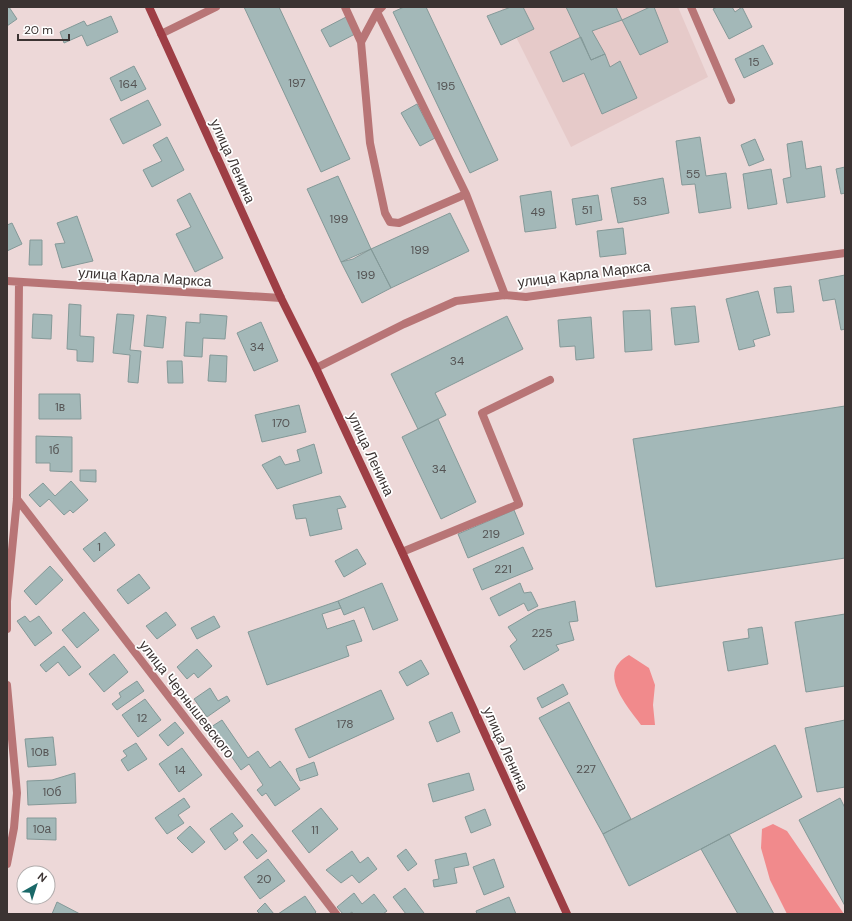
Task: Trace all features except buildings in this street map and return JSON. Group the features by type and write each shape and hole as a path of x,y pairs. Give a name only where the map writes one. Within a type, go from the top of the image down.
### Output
{"street":[{"name":"улица Ленина","path":"149,7 281,298 316,368 402,552 567,914"},
{"path":"161,34 216,7"},
{"path":"345,7 361,42 370,143 385,213 390,222 399,223 466,194"},
{"path":"692,7 732,100"},
{"path":"361,42 380,10"},
{"path":"380,10 466,194 505,295"},
{"name":"улица Карла Маркса","path":"316,368 404,324 456,301 505,295 526,297 845,253"},
{"name":"улица Карла Маркса","path":"7,281 281,298"},
{"path":"7,629 17,499 19,282"},
{"path":"402,552 519,504 482,413 550,380"},
{"name":"улица Чернышевского","path":"17,499 336,914"},
{"path":"7,685 17,793 14,828 7,864"}],"shaded area":[{"path":"501,7 678,7 708,77 571,147"},
{"path":"629,655 649,668 655,685 653,705 655,725 641,725 625,704 616,686 614,678 615,670 619,663"},
{"path":"773,824 787,831 844,914 787,914 770,880 761,848 762,829"}]}
